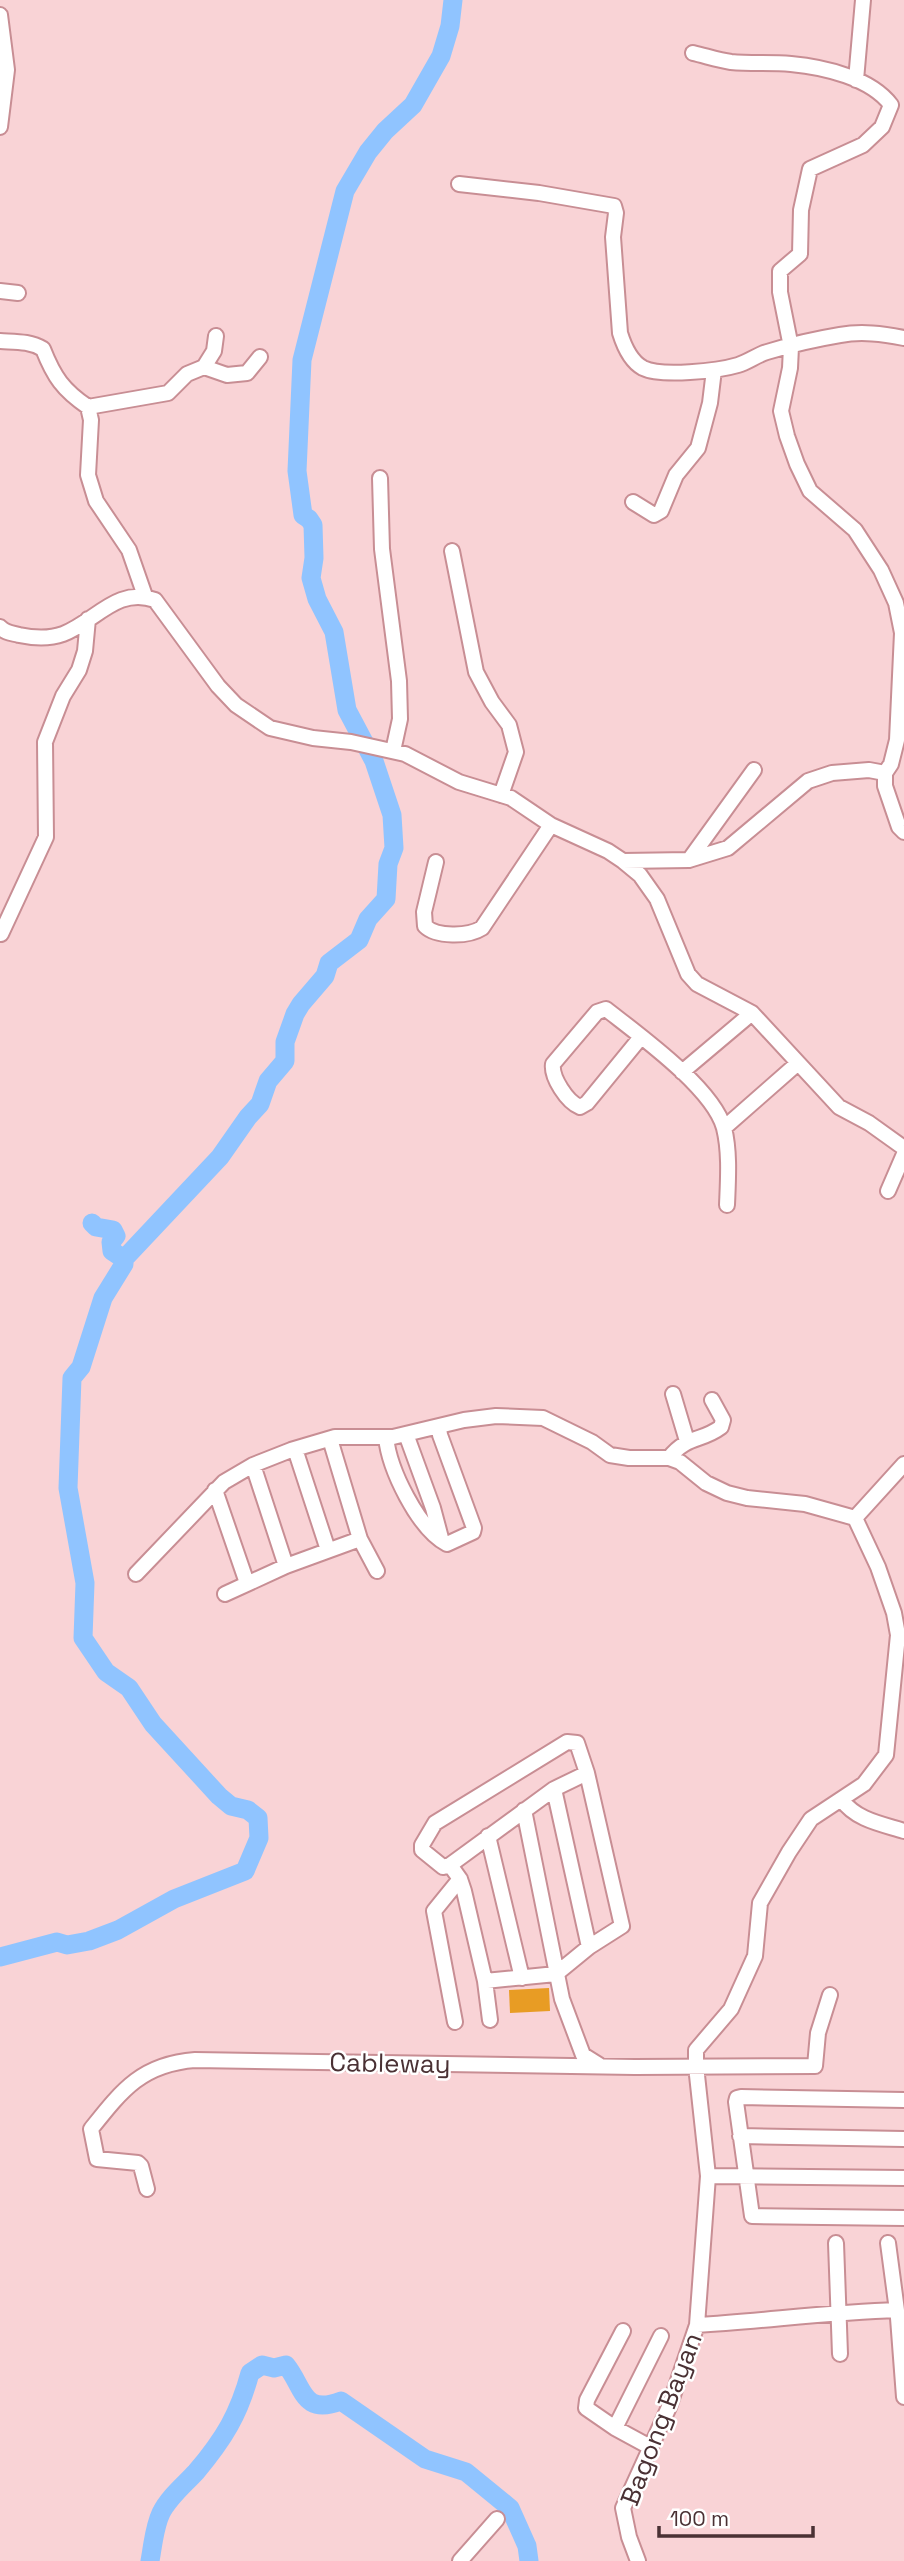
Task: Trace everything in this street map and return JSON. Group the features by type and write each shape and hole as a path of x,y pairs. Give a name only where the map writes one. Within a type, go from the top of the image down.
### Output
{"street":[{"path":"856,80 863,0"},
{"path":"0,15 7,70 0,128"},
{"path":"693,53 731,62 794,64 856,80 883,94 891,105 881,127 863,145 810,169 801,210 800,254 780,271 780,292 791,346 790,368 781,411 797,464 810,491 855,530 881,569 895,603 902,633 901,708 897,740 891,764 885,773 888,797 899,827 904,832"},
{"path":"459,184 539,193 614,206 616,303 620,333 625,348 640,367 646,370 714,370 739,365 765,352 841,334 869,333 904,338"},
{"path":"0,291 19,293"},
{"path":"204,368 214,351 216,336"},
{"path":"0,341 39,346 69,394 88,407 91,420 88,475 96,501 129,550 145,596"},
{"path":"88,407 168,393 187,374 204,368 227,375 247,373 260,357"},
{"path":"633,502 654,515 662,511 676,475 698,448 710,404 714,370"},
{"path":"380,478 379,520 399,681 400,719 389,750"},
{"path":"452,551 476,672 492,702 509,725 516,752 501,795"},
{"path":"0,626 4,631 33,638 62,635 130,596 145,596 155,600 236,705 270,728 405,754 459,782 511,797 551,825 608,851 640,875 657,899 688,974 697,984 752,1013 839,1107 869,1123 904,1148"},
{"path":"1,934 46,837 43,759 45,742 63,696 79,670 85,651 88,619"},
{"path":"689,860 754,770"},
{"path":"623,861 689,860 728,848 808,781 832,773 869,770 885,773"},
{"path":"436,862 424,912 425,926 430,931 474,933 482,928 551,825"},
{"path":"640,1037 587,1104 580,1107 573,1104 553,1074 553,1064 597,1012 606,1009 640,1037 682,1073 709,1101 724,1128 727,1205"},
{"path":"682,1073 752,1013"},
{"path":"724,1128 798,1063"},
{"path":"887,1191 904,1154"},
{"path":"673,1394 687,1441"},
{"path":"669,1458 687,1441 714,1433 721,1427 723,1420 712,1400"},
{"path":"136,1574 215,1490 253,1465 330,1439 386,1437 496,1416 543,1418 592,1442 610,1455 669,1458 680,1462 706,1483 747,1499 805,1504 855,1518 878,1567 894,1613 898,1635 886,1755 864,1784 811,1819 778,1872 760,1903 755,1956 731,2009 696,2050 696,2066"},
{"path":"386,1437 387,1448 408,1501 442,1542 447,1544 473,1532 474,1528 439,1426"},
{"path":"406,1434 433,1508 442,1542"},
{"path":"330,1439 360,1539 377,1571"},
{"path":"295,1449 328,1550"},
{"path":"855,1518 904,1464"},
{"path":"253,1465 286,1566"},
{"path":"215,1490 247,1583"},
{"path":"225,1594 286,1566 360,1539"},
{"path":"485,1981 556,1974 589,1947 622,1927 587,1773 577,1743 567,1742 435,1823 422,1845 422,1850 443,1867 450,1865 554,1789 587,1773"},
{"path":"554,1789 589,1947"},
{"path":"842,1800 848,1809 859,1816 904,1831"},
{"path":"524,1810 565,2009 583,2055 601,2066"},
{"path":"488,1836 522,1978"},
{"path":"450,1865 460,1879 485,1981 490,2020"},
{"path":"455,2022 433,1911 460,1879"},
{"name":"Cableway","path":"147,2189 138,2163 97,2158 91,2129 117,2096 133,2082 169,2062 195,2060 815,2066 818,2034 830,1995"},
{"name":"Bagong Bayan","path":"638,2561 629,2537 623,2508 669,2407 697,2325 708,2176 696,2066"},
{"path":"904,2100 741,2097 736,2102 750,2213 754,2217 904,2218"},
{"path":"740,2136 904,2139"},
{"path":"708,2176 904,2179"},
{"path":"836,2243 841,2354"},
{"path":"888,2243 897,2309 904,2397"},
{"path":"697,2325 897,2309"},
{"path":"623,2331 586,2404 587,2410 650,2447"},
{"path":"615,2428 660,2336"},
{"path":"460,2561 496,2519"}],"shaded area":[{"path":"549,1988 550,2011 510,2013 509,1990"}],"waterway":[{"path":"124,1259 220,1157 260,1104 268,1081 285,1061 285,1042 301,1004 325,976 329,963 359,940 368,919 386,899 388,864 394,848 392,815 374,761 347,710 334,632 317,599 311,578 314,558 313,525 303,515 297,471 302,360 345,191 368,152 385,131 413,105 441,56 450,26 453,0"},
{"path":"0,1957 57,1942 67,1945 89,1941 118,1930 174,1899 245,1871 259,1838 258,1818 248,1810 231,1806 219,1796 153,1724 129,1688 106,1672 83,1638 85,1583 68,1488 72,1378 81,1367 103,1298 124,1264 124,1259 112,1251 111,1242 116,1236 113,1230 96,1227 92,1223"},
{"path":"150,2561 157,2525 164,2507 215,2448 235,2414 250,2373 262,2365 274,2368 286,2365 311,2402 328,2405 341,2401 425,2459 466,2472 510,2508 527,2546 529,2561"}]}
